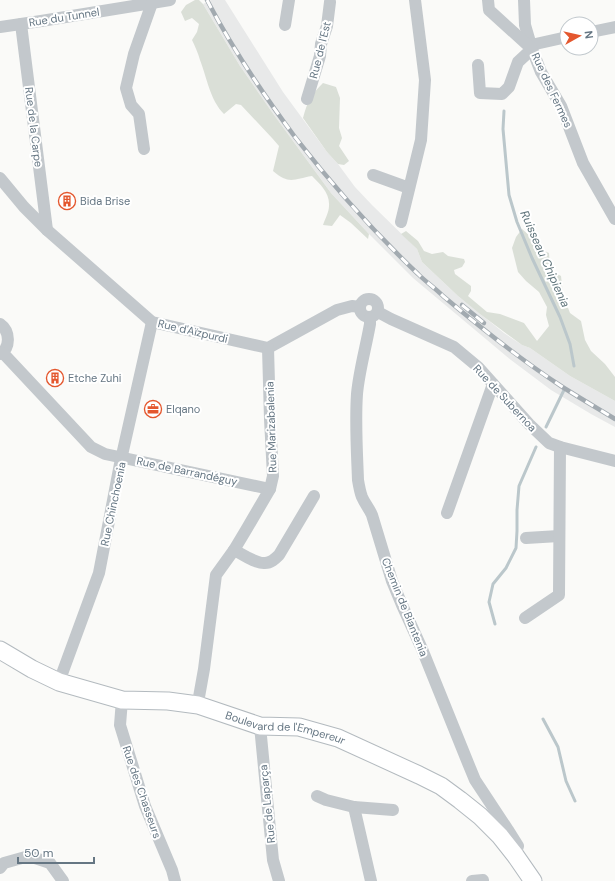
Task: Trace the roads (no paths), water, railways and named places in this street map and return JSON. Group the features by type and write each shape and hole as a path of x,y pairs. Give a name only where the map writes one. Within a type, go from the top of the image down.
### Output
{"main road":[{"name":"Boulevard de l'Empereur","path":"0,650 32,669 59,682 122,700 168,701 198,704 260,726 299,727 338,738 441,786 480,816 500,836 533,881"}],"street":[{"name":"Rue du Tunnel","path":"0,27 41,22 101,6 152,3 170,0"},
{"path":"285,25 289,0"},
{"path":"488,0 489,10 531,47"},
{"name":"Rue des Fermes","path":"524,0 525,25 531,47 541,72 561,106 583,163 615,219"},
{"name":"Rue de l'Est","path":"307,98 320,56 320,44 327,26 329,1"},
{"path":"401,222 421,140 425,80 418,1"},
{"path":"144,149 139,114 131,105 126,88 134,54 152,3"},
{"name":"Rue de la Carpe","path":"21,24 47,230"},
{"path":"599,30 615,27"},
{"path":"478,65 480,93 502,94 509,87 518,62 531,47 559,39"},
{"path":"373,175 409,188"},
{"name":"Rue d'Aïzpurdi","path":"0,178 24,207 47,230 152,322 268,348"},
{"path":"367,299 377,303 379,308 374,315 364,316 361,312 360,307 367,299"},
{"path":"268,348 337,310 352,306 360,307"},
{"name":"Rue de Subernoa","path":"374,315 454,347 478,367 529,424 549,443 615,461"},
{"name":"Chemin de Biantenia","path":"374,315 370,324 357,393 358,480 360,491 372,516 402,605 422,649 475,780 518,846 515,855"},
{"name":"Rue Chinchoenia","path":"59,682 98,573 152,322"},
{"path":"0,324 7,333 8,339 6,348 1,354"},
{"name":"Rue Marizabalenia","path":"198,704 216,575 234,550 270,489 273,476 268,348"},
{"name":"Rue de Barrandéguy","path":"1,354 92,446 105,454 270,489"},
{"path":"447,513 493,384"},
{"path":"525,618 559,595 560,447"},
{"path":"234,550 257,561 264,563 272,561 279,555 314,496"},
{"path":"526,538 559,536"},
{"name":"Rue des Chasseurs","path":"122,700 120,725 145,806 172,870 175,881"},
{"name":"Rue de Laparça","path":"260,726 273,860 279,881"},
{"path":"317,796 354,807 393,810"},
{"path":"354,807 372,881"},
{"path":"0,868 4,863 29,856 50,863 58,879"}],"waterway":[{"name":"Ruisseau Chipienia","path":"504,111 503,129 509,195 517,222 532,258 560,317 570,344 574,366"},
{"name":"Ruisseau Chipienia","path":"546,427 564,390"},
{"name":"Ruisseau Chipienia","path":"495,624 489,602 493,584 506,568 516,548 519,486 536,447"},
{"name":"Ruisseau Chipienia","path":"543,719 558,747 566,781 575,801"}],"railway":[{"path":"207,0 248,70 295,137 339,191 386,242 424,280 501,343 561,386 615,419"},
{"path":"462,305 484,323"}],"place":[{"name":"Bida Brise","path":"67,201"},
{"name":"Etche Zuhi","path":"55,378"},
{"name":"Elqano","path":"153,409"}]}
